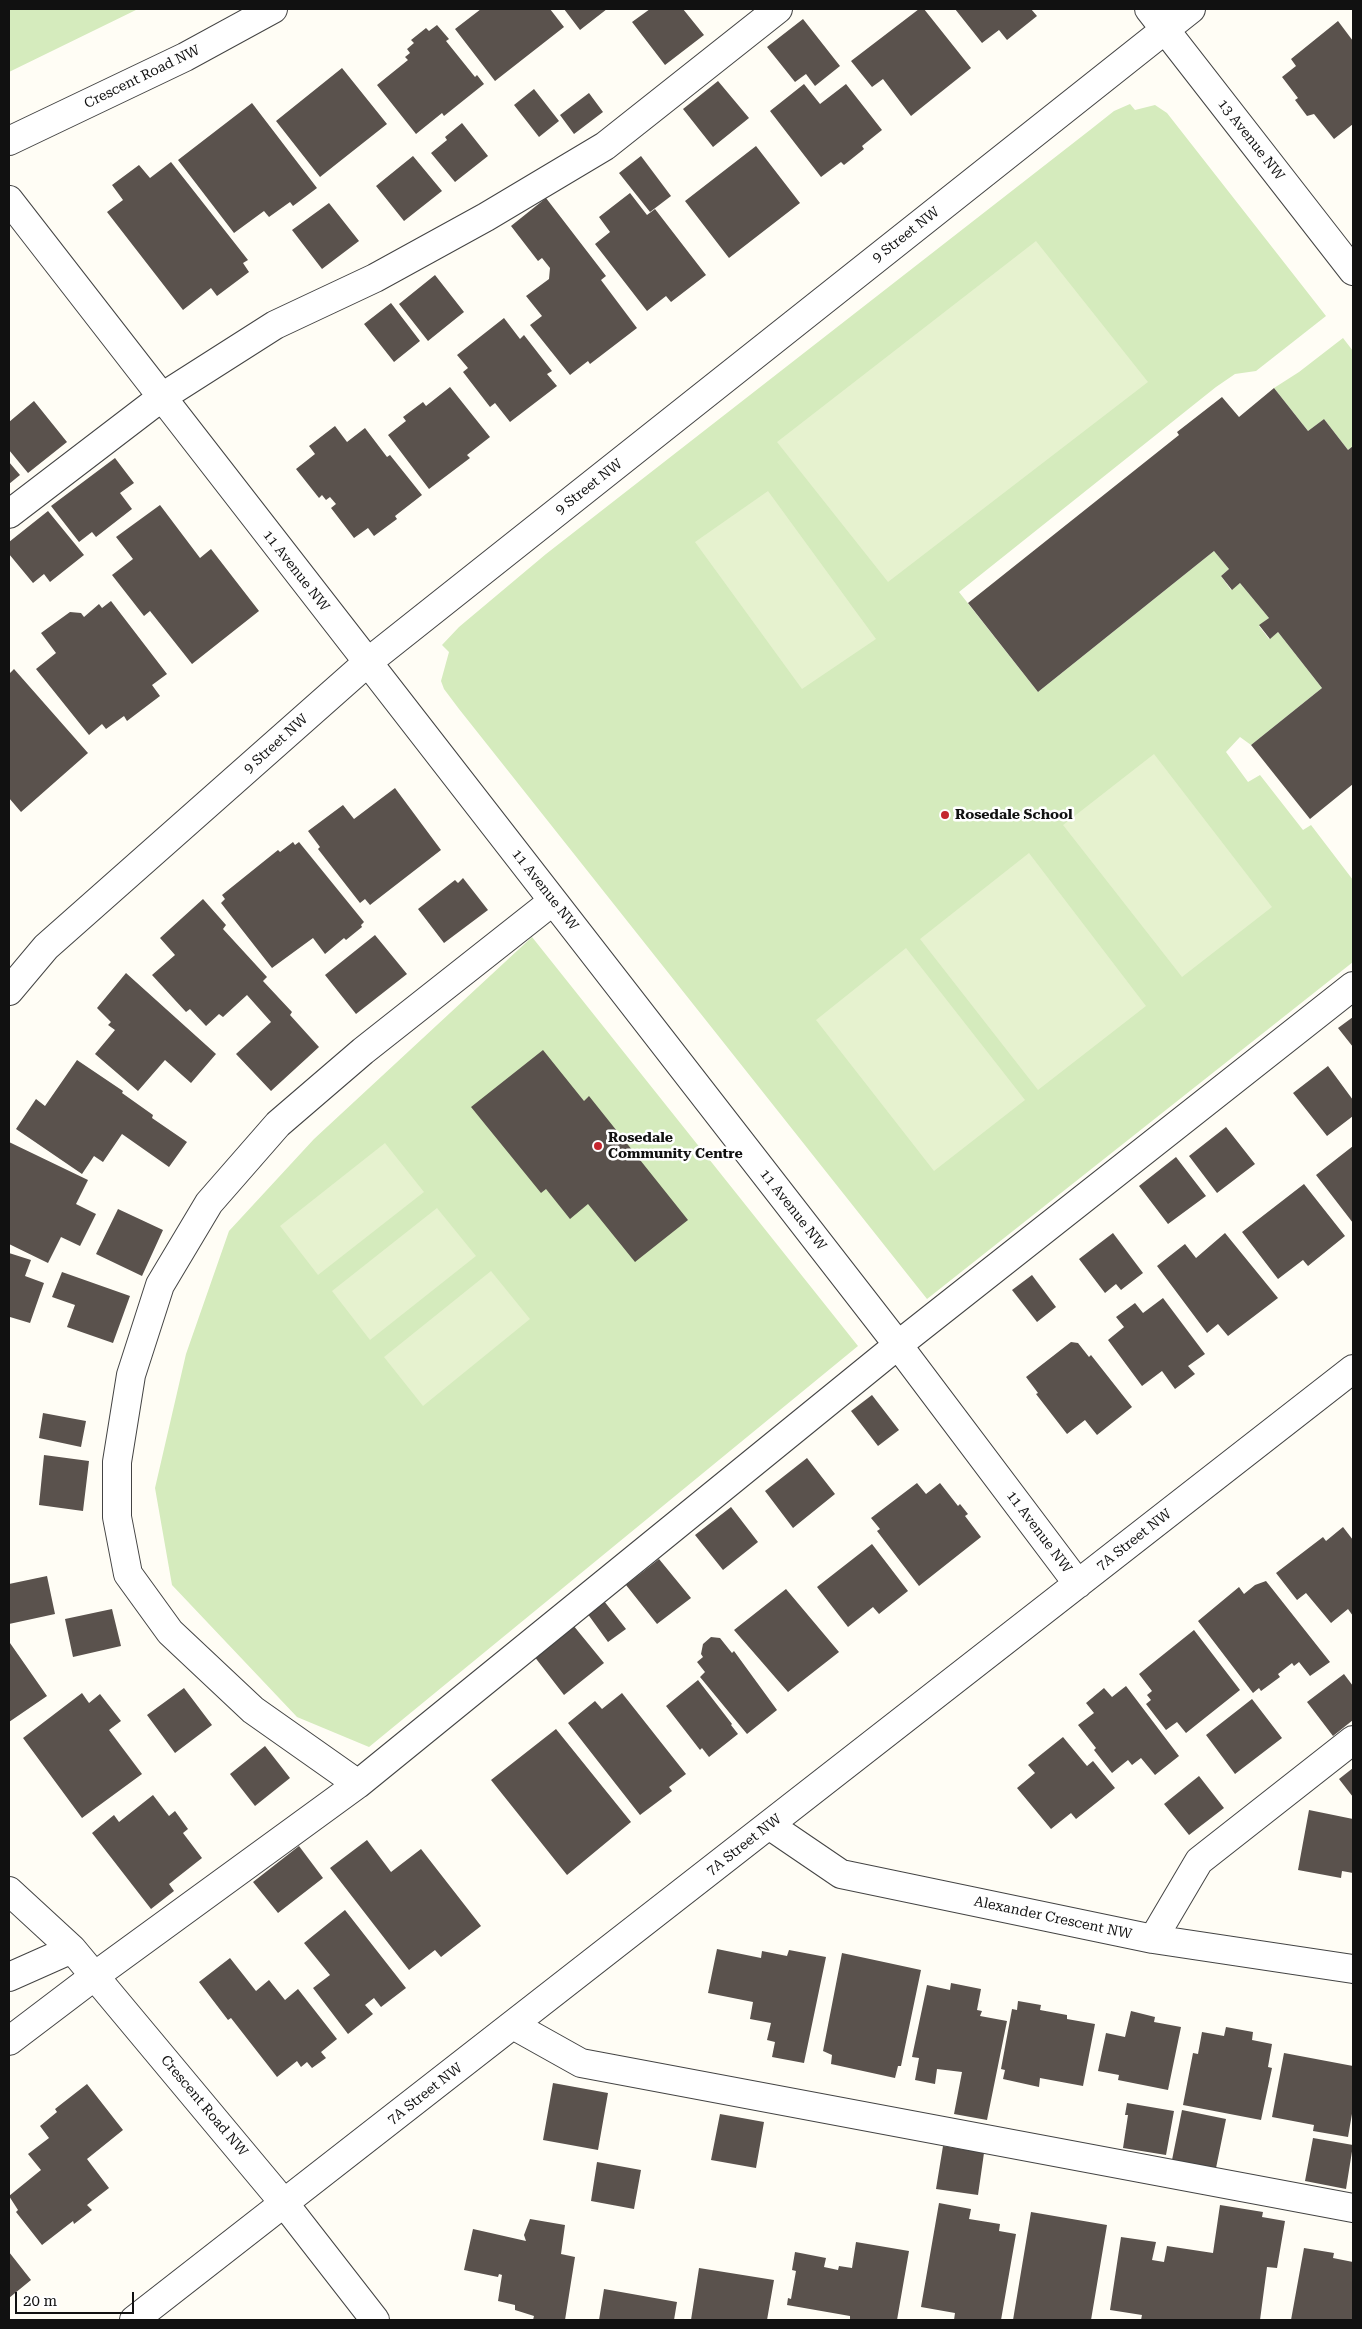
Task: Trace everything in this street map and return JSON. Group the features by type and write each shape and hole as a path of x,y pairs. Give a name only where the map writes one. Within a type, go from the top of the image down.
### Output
{"street":[{"name":"Crescent Road NW","path":"9,141 185,57 273,9"},
{"path":"9,514 162,397 275,324 375,278 486,217 605,146 778,9"},
{"name":"13 Avenue NW","path":"1149,9 1352,267"},
{"name":"9 Street NW","path":"9,991 46,947 368,662 1191,9"},
{"name":"11 Avenue NW","path":"9,200 898,1345 1078,1584"},
{"path":"358,1784 246,1703 170,1632 128,1574 117,1517 117,1462 131,1375 160,1285 209,1203 278,1124 363,1052 553,901"},
{"path":"9,2042 96,1975 358,1784 898,1345 1353,986"},
{"name":"7A Street NW","path":"134,2320 1353,1369"},
{"path":"1153,1939 1199,1861 1353,1740"},
{"name":"Alexander Crescent NW","path":"768,1826 841,1874 1153,1939 1353,1969"},
{"path":"9,1891 72,1949 9,1977"},
{"name":"Crescent Road NW","path":"72,1949 96,1975 284,2204 375,2320"},
{"path":"513,2025 581,2063 1353,2208"}],"green space":[{"path":"9,9 138,9 9,72"},
{"name":"Rosedale School","path":"1130,104 1135,110 1155,105 1167,113 1326,316 1256,371 1235,374 1216,387 959,592 1038,692 1214,551 1229,569 1221,576 1231,590 1240,583 1269,618 1259,626 1269,639 1278,632 1322,688 1251,745 1240,737 1226,752 1248,782 1260,775 1303,830 1311,825 1353,880 1353,962 927,1299 444,689 441,681 449,652 442,645 459,627 546,554 1114,111"},
{"path":"1036,241 1148,382 888,582 777,442"},
{"path":"1343,338 1353,351 1353,446 1348,450 1324,419 1308,431 1274,388 1299,372"},
{"path":"768,491 876,639 802,689 695,542"},
{"path":"1154,754 1272,907 1182,977 1063,825"},
{"path":"1029,853 1146,1006 1038,1090 920,939"},
{"path":"532,937 858,1346 369,1747 297,1717 172,1585 155,1488 186,1354 229,1231 314,1139"},
{"path":"906,948 1025,1100 934,1171 816,1020"},
{"path":"385,1143 424,1192 318,1275 280,1226"},
{"path":"437,1208 476,1256 370,1340 332,1291"},
{"path":"491,1271 530,1319 423,1406 384,1357"}],"building":[{"path":"481,9 550,9 564,27 495,81 455,29"},
{"path":"564,9 607,9 580,30"},
{"path":"650,9 683,9 704,35 665,65 632,22"},
{"path":"919,9 924,9 971,68 911,116 883,79 872,87 851,61"},
{"path":"955,9 1031,9 1037,16 1007,40 999,30 982,43"},
{"path":"803,19 840,66 815,86 806,74 795,82 767,47"},
{"path":"1338,21 1353,41 1353,124 1334,139 1314,114 1307,116 1295,100 1298,98 1282,77 1296,66 1291,59"},
{"path":"437,25 449,39 446,41 475,77 477,75 484,84 444,116 442,113 416,134 377,85 408,60 405,57 410,53 407,49 414,43 411,40 426,28 429,31"},
{"path":"342,68 387,124 320,177 276,121"},
{"path":"718,81 749,118 713,147 683,109"},
{"path":"804,84 820,104 846,84 882,130 862,146 864,149 844,165 841,162 821,177 770,111"},
{"path":"534,89 559,121 539,137 514,105"},
{"path":"589,93 603,112 574,134 560,115"},
{"path":"252,103 317,188 293,206 290,202 269,217 264,211 234,233 178,160"},
{"path":"462,123 488,156 455,182 431,153 447,140 445,137"},
{"path":"756,146 800,203 729,258 685,201"},
{"path":"413,156 442,191 404,221 376,186"},
{"path":"641,156 671,196 650,212 619,173"},
{"path":"171,162 248,260 243,263 249,272 217,296 211,288 183,310 107,212 123,200 112,185 139,165 150,178"},
{"path":"630,193 647,215 655,209 706,275 671,302 666,296 647,311 595,244 610,232 599,217"},
{"path":"546,198 606,276 601,280 637,328 590,364 588,361 570,375 530,325 542,316 526,296 549,279 550,268 542,258 538,261 511,226"},
{"path":"329,203 359,241 322,269 292,230"},
{"path":"435,275 464,312 428,341 399,304"},
{"path":"391,303 420,341 394,362 364,324"},
{"path":"504,318 520,339 524,335 552,371 547,374 557,386 510,422 495,403 490,407 463,372 468,368 457,355"},
{"path":"450,387 490,437 467,455 470,458 429,489 388,435 406,421 403,417 423,402 426,406"},
{"path":"1274,388 1308,431 1324,419 1348,450 1353,446 1353,784 1310,819 1251,745 1322,688 1278,632 1270,639 1259,625 1269,618 1240,583 1232,590 1221,576 1229,569 1214,551 1038,692 968,603 1179,435 1177,432 1222,397 1239,417"},
{"path":"34,401 67,442 28,473 9,450 9,422"},
{"path":"335,426 347,442 365,428 387,457 390,455 422,495 395,516 397,519 374,536 368,528 354,538 331,508 336,504 330,497 326,500 322,495 319,498 296,469 315,454 309,446"},
{"path":"115,458 134,483 120,493 132,509 96,537 92,532 79,542 51,506"},
{"path":"9,462 20,475 9,484"},
{"path":"160,505 200,558 211,549 259,611 192,664 150,611 144,616 112,575 133,559 116,537"},
{"path":"48,511 84,555 50,582 44,574 33,583 9,554 9,542"},
{"path":"111,601 167,674 152,685 160,696 127,721 124,716 106,729 102,724 89,735 36,669 56,653 41,633 70,612 81,613 84,617 99,604 102,608"},
{"path":"14,669 88,753 21,812 9,798 9,674"},
{"path":"395,788 441,850 370,905 365,899 360,903 318,849 320,847 308,831 343,805 354,819"},
{"path":"293,842 295,845 299,842 364,922 361,925 362,927 346,940 344,938 325,954 313,938 272,968 221,903 225,899 222,895 278,850 280,852"},
{"path":"463,878 488,910 444,943 418,909 455,880 458,883"},
{"path":"203,899 226,925 223,929 267,977 263,981 292,1012 290,1015 319,1047 271,1091 236,1054 271,1022 247,995 223,1017 219,1014 206,1026 190,1009 186,1012 152,975 175,955 160,938"},
{"path":"375,935 407,974 356,1014 325,975"},
{"path":"126,973 216,1054 191,1083 165,1060 138,1091 95,1054 115,1030 108,1025 111,1022 97,1008"},
{"path":"1353,1017 1353,1047 1338,1028"},
{"path":"543,1050 584,1101 589,1096 688,1220 635,1262 588,1204 570,1219 546,1189 541,1193 471,1107"},
{"path":"77,1060 123,1091 122,1093 153,1115 152,1118 187,1142 169,1167 122,1134 103,1162 94,1156 82,1174 16,1129 36,1099 45,1106"},
{"path":"1328,1066 1353,1100 1353,1116 1327,1136 1293,1093"},
{"path":"1226,1127 1255,1164 1217,1193 1189,1156"},
{"path":"9,1142 88,1180 76,1204 96,1214 80,1246 61,1237 48,1263 9,1244"},
{"path":"1353,1146 1353,1223 1316,1175"},
{"path":"1176,1157 1206,1196 1168,1224 1139,1186"},
{"path":"1304,1184 1345,1236 1308,1266 1303,1260 1278,1279 1242,1232"},
{"path":"118,1209 163,1230 142,1276 96,1254"},
{"path":"1113,1233 1143,1273 1121,1290 1116,1284 1105,1293 1079,1259"},
{"path":"1225,1233 1278,1298 1228,1336 1218,1324 1207,1333 1157,1266 1185,1244 1196,1258"},
{"path":"9,1253 31,1260 25,1276 44,1283 30,1323 10,1317 9,1321"},
{"path":"62,1272 130,1296 113,1343 67,1327 75,1305 52,1297"},
{"path":"1032,1275 1056,1307 1037,1322 1012,1290"},
{"path":"1163,1298 1205,1354 1188,1366 1195,1374 1175,1389 1162,1371 1142,1386 1108,1340 1124,1327 1116,1317 1135,1303 1143,1313"},
{"path":"1071,1342 1078,1343 1089,1357 1091,1355 1132,1407 1097,1435 1085,1420 1067,1434 1036,1394 1038,1393 1026,1377"},
{"path":"872,1395 899,1430 878,1446 851,1411"},
{"path":"43,1413 86,1421 81,1447 39,1438"},
{"path":"44,1455 89,1461 83,1511 39,1505"},
{"path":"807,1458 835,1494 793,1528 765,1491"},
{"path":"917,1483 926,1494 940,1483 958,1506 960,1504 968,1514 965,1516 981,1537 919,1586 877,1531 880,1529 871,1518"},
{"path":"731,1507 758,1542 723,1570 695,1535"},
{"path":"1343,1527 1353,1540 1353,1616 1348,1609 1331,1623 1306,1593 1297,1600 1276,1573 1323,1537 1326,1541"},
{"path":"872,1544 908,1591 879,1614 873,1607 848,1627 817,1587"},
{"path":"659,1559 691,1598 657,1624 626,1585"},
{"path":"47,1576 55,1614 9,1624 9,1584"},
{"path":"1266,1581 1330,1662 1310,1676 1299,1662 1294,1666 1292,1663 1278,1674 1280,1677 1261,1691 1259,1688 1253,1693 1198,1621 1239,1587 1244,1594 1255,1585"},
{"path":"786,1589 839,1652 788,1692 734,1630"},
{"path":"604,1601 626,1629 608,1642 587,1613"},
{"path":"112,1609 121,1646 73,1657 65,1619"},
{"path":"573,1625 604,1663 564,1695 534,1656"},
{"path":"1194,1630 1240,1690 1186,1733 1177,1722 1166,1730 1146,1704 1151,1700 1147,1695 1152,1691 1139,1674"},
{"path":"711,1637 720,1638 732,1653 734,1651 777,1710 747,1734 700,1677 705,1672 697,1662 703,1657 701,1654 703,1644"},
{"path":"9,1644 47,1696 9,1722"},
{"path":"1344,1674 1353,1686 1353,1720 1333,1736 1307,1702"},
{"path":"698,1680 738,1734 709,1757 702,1748 700,1750 666,1706"},
{"path":"1126,1686 1179,1756 1155,1775 1141,1758 1132,1765 1128,1760 1112,1773 1078,1725 1094,1713 1086,1703 1104,1688 1112,1697"},
{"path":"184,1688 212,1725 175,1753 147,1715"},
{"path":"82,1693 89,1703 100,1694 121,1721 109,1730 142,1774 82,1818 23,1738"},
{"path":"622,1693 686,1774 669,1787 672,1791 640,1815 568,1723 595,1701 602,1709"},
{"path":"1252,1699 1282,1738 1235,1774 1206,1735"},
{"path":"556,1729 631,1822 567,1875 491,1780"},
{"path":"1063,1737 1087,1766 1093,1761 1115,1788 1076,1819 1071,1813 1051,1829 1017,1788 1035,1773 1028,1765"},
{"path":"265,1746 290,1778 255,1806 230,1774"},
{"path":"1353,1768 1353,1797 1339,1779"},
{"path":"1199,1776 1224,1808 1189,1835 1164,1804"},
{"path":"153,1795 169,1816 175,1811 188,1829 183,1833 202,1858 169,1884 174,1891 151,1909 92,1833 114,1815 119,1822"},
{"path":"1309,1810 1353,1819 1353,1873 1342,1871 1341,1878 1298,1870"},
{"path":"367,1840 391,1872 421,1849 481,1926 441,1957 435,1950 409,1970 330,1868"},
{"path":"299,1846 323,1878 278,1913 253,1882"},
{"path":"345,1910 406,1988 381,2007 374,1998 365,2005 373,2014 348,2034 313,1988 330,1975 304,1943"},
{"path":"717,1949 761,1958 762,1951 787,1956 789,1950 826,1957 804,2063 772,2057 775,2042 767,2040 771,2023 750,2019 753,2002 708,1993"},
{"path":"842,1953 921,1970 901,2066 898,2066 895,2078 831,2064 832,2055 823,2051"},
{"path":"230,1958 256,1991 269,1980 285,2000 298,1989 337,2039 321,2052 326,2058 312,2068 307,2062 301,2067 297,2061 277,2077 231,2018 228,2020 199,1982"},
{"path":"951,1983 981,1989 977,2010 982,2011 980,2016 1007,2021 987,2120 954,2114 962,2072 937,2069 935,2084 915,2080 919,2058 912,2057 927,1985 950,1990"},
{"path":"1018,2001 1041,2005 1040,2010 1067,2015 1067,2019 1095,2024 1083,2086 1040,2078 1039,2087 1003,2079 1005,2070 1001,2069 1012,2009 1017,2010"},
{"path":"1131,2011 1155,2017 1154,2022 1181,2027 1168,2090 1118,2080 1119,2075 1098,2071 1106,2033 1125,2037"},
{"path":"1226,2027 1253,2032 1252,2040 1272,2044 1268,2067 1272,2068 1261,2120 1183,2105 1193,2053 1198,2054 1202,2032 1224,2036"},
{"path":"1284,2053 1353,2066 1353,2108 1348,2137 1313,2131 1314,2125 1272,2117"},
{"path":"553,2083 608,2093 598,2150 543,2140"},
{"path":"87,2084 123,2130 87,2159 109,2188 87,2205 92,2210 74,2224 73,2221 42,2245 16,2212 18,2210 9,2196 41,2170 28,2154 49,2138 40,2126 57,2112 55,2109"},
{"path":"1127,2103 1174,2111 1166,2155 1123,2148 1128,2115 1125,2115"},
{"path":"1182,2110 1226,2119 1216,2168 1172,2160"},
{"path":"720,2114 764,2122 756,2168 711,2160"},
{"path":"1313,2138 1353,2145 1346,2189 1305,2181"},
{"path":"943,2146 984,2153 978,2195 936,2189"},
{"path":"597,2162 641,2170 634,2209 591,2201"},
{"path":"939,2203 971,2209 969,2219 1000,2224 999,2231 1016,2234 1001,2320 954,2320 955,2313 921,2307"},
{"path":"1220,2205 1263,2212 1262,2217 1285,2221 1277,2268 1267,2267 1260,2320 1141,2320 1142,2315 1110,2310 1121,2237 1156,2242 1152,2260 1164,2262 1167,2246 1213,2253"},
{"path":"1031,2212 1107,2225 1091,2320 1013,2320"},
{"path":"530,2219 565,2225 561,2254 575,2257 565,2320 533,2320 534,2316 515,2310 515,2305 498,2301 502,2275 499,2274 498,2277 464,2270 473,2229 526,2241 524,2235"},
{"path":"856,2242 909,2251 897,2320 850,2320 850,2316 787,2305 788,2298 791,2299 796,2271 792,2270 795,2252 826,2258 824,2267 838,2270 839,2266 852,2268"},
{"path":"1304,2248 1334,2253 1333,2258 1353,2262 1353,2320 1291,2320"},
{"path":"9,2252 31,2280 9,2298"},
{"path":"699,2268 774,2280 767,2320 691,2320"},
{"path":"604,2289 677,2302 674,2320 599,2320"}],"place":[{"name":"Rosedale School","path":"945,815"},
{"name":"Rosedale Community Centre","path":"598,1146"}]}
